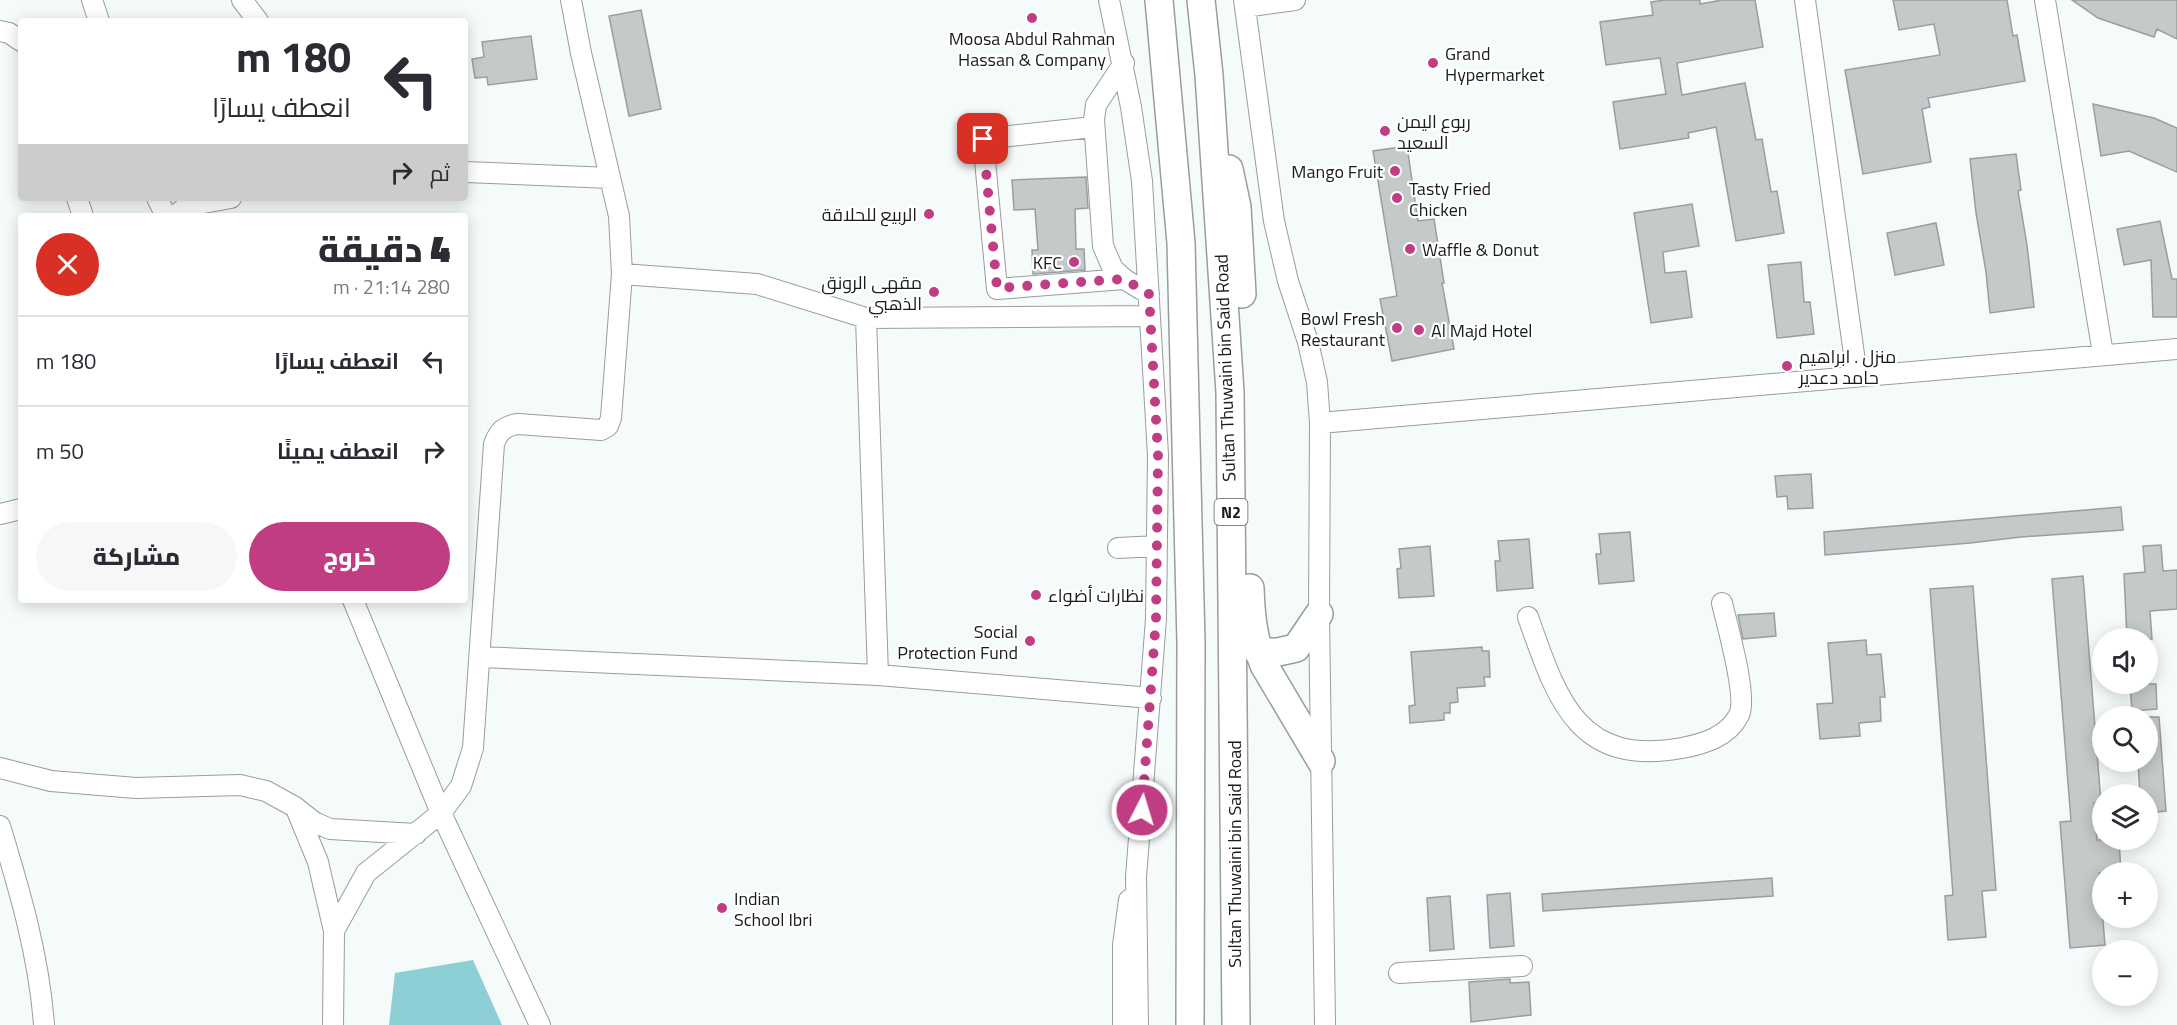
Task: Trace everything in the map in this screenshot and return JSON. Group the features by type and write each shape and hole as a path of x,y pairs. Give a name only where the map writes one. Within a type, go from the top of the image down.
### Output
{"highway":[{"name":"N2","path":"1159,0 1181,243 1191,642 1190,1025"},
{"name":"Sultan Thuwaini bin Said Road","path":"1201,0 1209,75 1230,392 1236,1025"},
{"path":"1209,75 1237,207 1243,310 1251,624 1264,665 1321,760"},
{"path":"1258,652 1278,652 1296,648 1320,614"}],"street":[{"path":"92,0 98,18"},
{"path":"242,0 256,18"},
{"path":"334,931 366,873 441,813 461,786 473,748 494,444 498,433 507,426 518,424 601,430 608,426 611,418 622,274 619,216 571,0"},
{"path":"1109,0 1124,63 1142,180 1158,455 1156,619 1136,877 1138,1025"},
{"path":"1295,0 1245,4 1274,221 1288,281 1308,342 1317,382 1320,423 1324,1025"},
{"path":"1805,0 1857,376"},
{"path":"2045,0 2103,354"},
{"path":"0,31 9,33 18,39"},
{"path":"1124,63 1096,105 1093,127 983,139 997,288 1124,279"},
{"path":"1094,120 1103,246 1113,269 1124,279 1149,294"},
{"path":"468,172 610,178"},
{"path":"179,213 187,206 214,201"},
{"path":"622,274 757,284 866,318 1150,316"},
{"path":"866,318 878,675"},
{"path":"1320,423 2177,349"},
{"path":"0,514 18,510"},
{"path":"1118,548 1157,546"},
{"path":"354,603 441,813 540,1025"},
{"path":"1528,617 1546,667 1564,706 1584,729 1604,743 1629,751 1650,751 1705,743 1724,732 1740,715 1742,696 1722,603"},
{"path":"481,657 878,675 1151,698"},
{"path":"0,768 51,781 136,788 240,785 267,791 295,807 314,822 330,829 416,834"},
{"path":"295,807 318,862 334,931 333,1025"},
{"path":"0,826 27,914 42,996 44,1025"},
{"path":"1123,1025 1124,925 1128,901 1136,877"},
{"path":"1399,973 1522,966"}],"shaded area":[{"path":"473,960 502,1025 389,1025 395,973"}],"building":[{"path":"1700,0 1700,4 1722,0 1755,0 1763,47 1677,63 1682,95 1745,83 1756,140 1762,139 1771,192 1777,191 1784,233 1736,241 1716,127 1688,133 1689,138 1620,149 1613,102 1666,94 1660,58 1606,65 1600,22 1653,15 1651,2"},
{"path":"1893,0 2007,0 2013,36 2017,35 2025,81 1928,98 1930,107 1922,109 1931,162 1863,174 1845,70 1940,55 1934,24 1899,30"},
{"path":"2072,0 2177,0 2177,39 2157,29 2154,37 2098,18"},
{"path":"641,10 661,109 629,116 609,16"},
{"path":"531,36 537,79 488,85 487,77 475,78 472,59 484,57 482,42"},
{"path":"2093,104 2154,118 2177,128 2177,172 2129,151 2101,156"},
{"path":"1407,146 1418,221 1434,219 1444,283 1442,283 1454,349 1392,361 1380,299 1397,296 1373,151"},
{"path":"2016,154 2021,190 2018,191 2034,307 1990,313 1970,159"},
{"path":"1086,177 1088,208 1075,209 1076,249 1084,249 1085,270 1033,274 1032,250 1038,250 1035,209 1014,210 1012,180"},
{"path":"1692,204 1699,246 1663,252 1665,273 1686,271 1692,317 1651,323 1634,213"},
{"path":"2160,221 2172,279 2177,279 2177,317 2153,317 2151,260 2124,265 2117,229"},
{"path":"1936,223 1944,265 1895,275 1887,233"},
{"path":"1801,262 1804,302 1810,302 1814,334 1777,338 1768,265"},
{"path":"1811,474 1813,508 1788,509 1787,496 1777,497 1775,476"},
{"path":"2121,507 2123,530 1825,555 1824,532"},
{"path":"1630,532 1634,581 1599,584 1596,554 1601,554 1599,534"},
{"path":"1529,539 1533,588 1497,591 1495,561 1500,561 1498,541"},
{"path":"2161,545 2163,571 2177,570 2177,609 2150,611 2151,628 2126,628 2124,574 2145,572 2143,546"},
{"path":"1430,546 1434,596 1399,598 1397,569 1401,568 1399,549"},
{"path":"2083,576 2093,706 2092,772 2099,772 2099,784 2092,784 2092,850 2120,850 2120,862 2092,862 2092,928 2104,928 2105,940 2092,940 2092,946 2070,948 2060,822 2071,821 2052,579"},
{"path":"1973,586 1996,890 1982,891 1986,937 1948,940 1945,896 1953,895 1930,589"},
{"path":"1774,613 1776,636 1743,639 1738,615"},
{"path":"1866,640 1867,655 1881,654 1885,697 1880,697 1881,721 1859,723 1860,736 1820,739 1817,704 1833,703 1828,643"},
{"path":"1482,647 1482,651 1489,651 1490,677 1484,677 1485,686 1457,688 1458,702 1450,703 1450,713 1444,713 1444,720 1410,723 1409,706 1415,705 1411,652"},
{"path":"2131,694 2156,694 2157,706 2132,706"},
{"path":"2159,717 2166,811 2158,812 2158,784 2139,784 2139,772 2158,772"},
{"path":"1772,878 1773,896 1543,911 1542,894"},
{"path":"1510,893 1514,946 1490,948 1487,895"},
{"path":"1450,896 1454,949 1430,951 1427,898"},
{"path":"1510,979 1510,983 1529,982 1531,1015 1471,1022 1469,982"}],"place":[{"name":"Moosa Abdul Rahman Hassan & Company","path":"1032,18"},
{"name":"Grand Hypermarket","path":"1433,63"},
{"name":"ربوع اليمن السعيد","path":"1385,131"},
{"name":"Mango Fruit","path":"1395,171"},
{"name":"Tasty Fried Chicken","path":"1397,198"},
{"name":"الربيع للحلاقة","path":"929,214"},
{"name":"Waffle & Donut","path":"1410,249"},
{"name":"KFC","path":"1074,262"},
{"name":"مقهى الرونق الذهبي","path":"934,292"},
{"name":"Bowl Fresh Restaurant","path":"1397,328"},
{"name":"Al Majd Hotel","path":"1419,330"},
{"name":"منزل . ابراهيم حامد دعدير","path":"1787,366"},
{"name":"نظارات أضواء","path":"1036,595"},
{"name":"Social Protection Fund","path":"1030,641"},
{"name":"Indian School Ibri","path":"722,908"}],"route":[{"path":"983,139 997,288 1124,279 1149,294 1158,455 1156,619 1142,810"}]}
